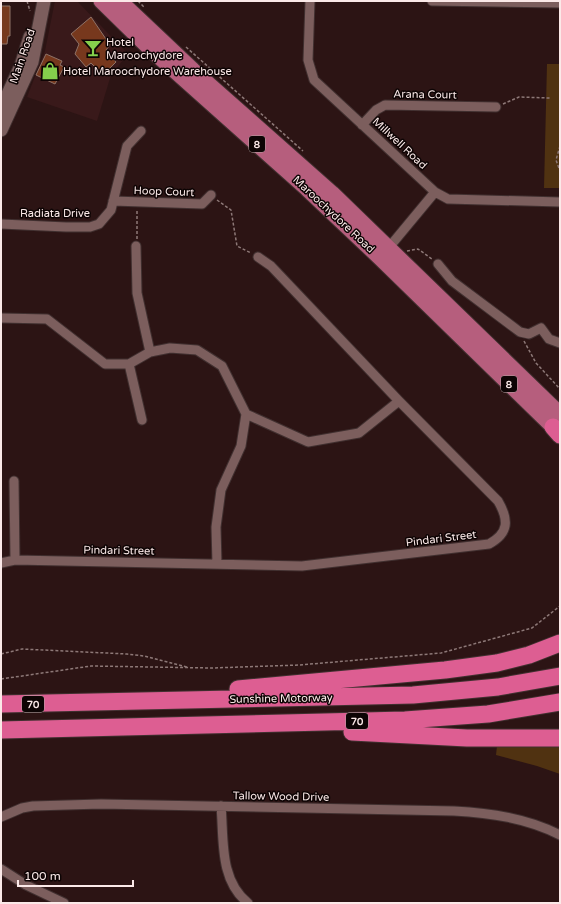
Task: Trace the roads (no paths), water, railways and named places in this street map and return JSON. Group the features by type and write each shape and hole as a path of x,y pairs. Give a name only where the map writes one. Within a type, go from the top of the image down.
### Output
{"highway":[{"path":"174,700 192,693 445,670 497,663 529,655 560,643"},
{"name":"Sunshine Motorway","path":"1,704 435,693 498,687 560,676"},
{"name":"70","path":"1,730 451,718 560,702"},
{"path":"153,727 173,732 317,732 467,738 560,738"}],"main road":[{"name":"Main Road","path":"2,119 32,62 44,1"},
{"name":"Maroochydore Road","path":"101,1 150,49 302,184 385,253"},
{"name":"Maroochydore Road","path":"120,1 193,70 332,193 385,253 558,425"},
{"name":"Main Road","path":"2,119 26,52 34,6"}],"street":[{"name":"Millwell Road","path":"310,1 308,60 314,80 435,192 448,200 560,202"},
{"path":"432,1 560,3"},
{"name":"Arana Court","path":"362,125 376,110 385,105 496,107"},
{"name":"Radiata Drive","path":"1,224 90,227 100,224 111,210 127,146 141,131"},
{"path":"385,253 435,192"},
{"name":"Hoop Court","path":"113,201 202,204 211,195"},
{"path":"136,246 137,293 150,352"},
{"name":"Pindari Street","path":"1,563 15,560 302,566 489,544 500,538 505,525 504,512 498,501 399,401 271,266 258,257"},
{"path":"438,264 452,281 520,332 529,334 540,328 550,340 560,343"},
{"path":"1,318 47,319 105,364 129,364 150,352 170,348 197,350 222,366 246,414 241,446 221,490 216,527 217,564"},
{"path":"129,364 142,420"},
{"path":"246,414 308,442 359,433 399,401"},
{"path":"14,481 15,560"},
{"name":"Tallow Wood Drive","path":"1,817 22,808 33,806 101,804 484,813 511,818 538,826 560,835"},
{"path":"221,806 223,846 227,872 235,888 248,903"},
{"path":"1,868 26,885 64,903"}],"place":[{"name":"Hotel Maroochydore","path":"93,48"},
{"name":"Hotel Maroochydore Warehouse","path":"50,71"}]}
